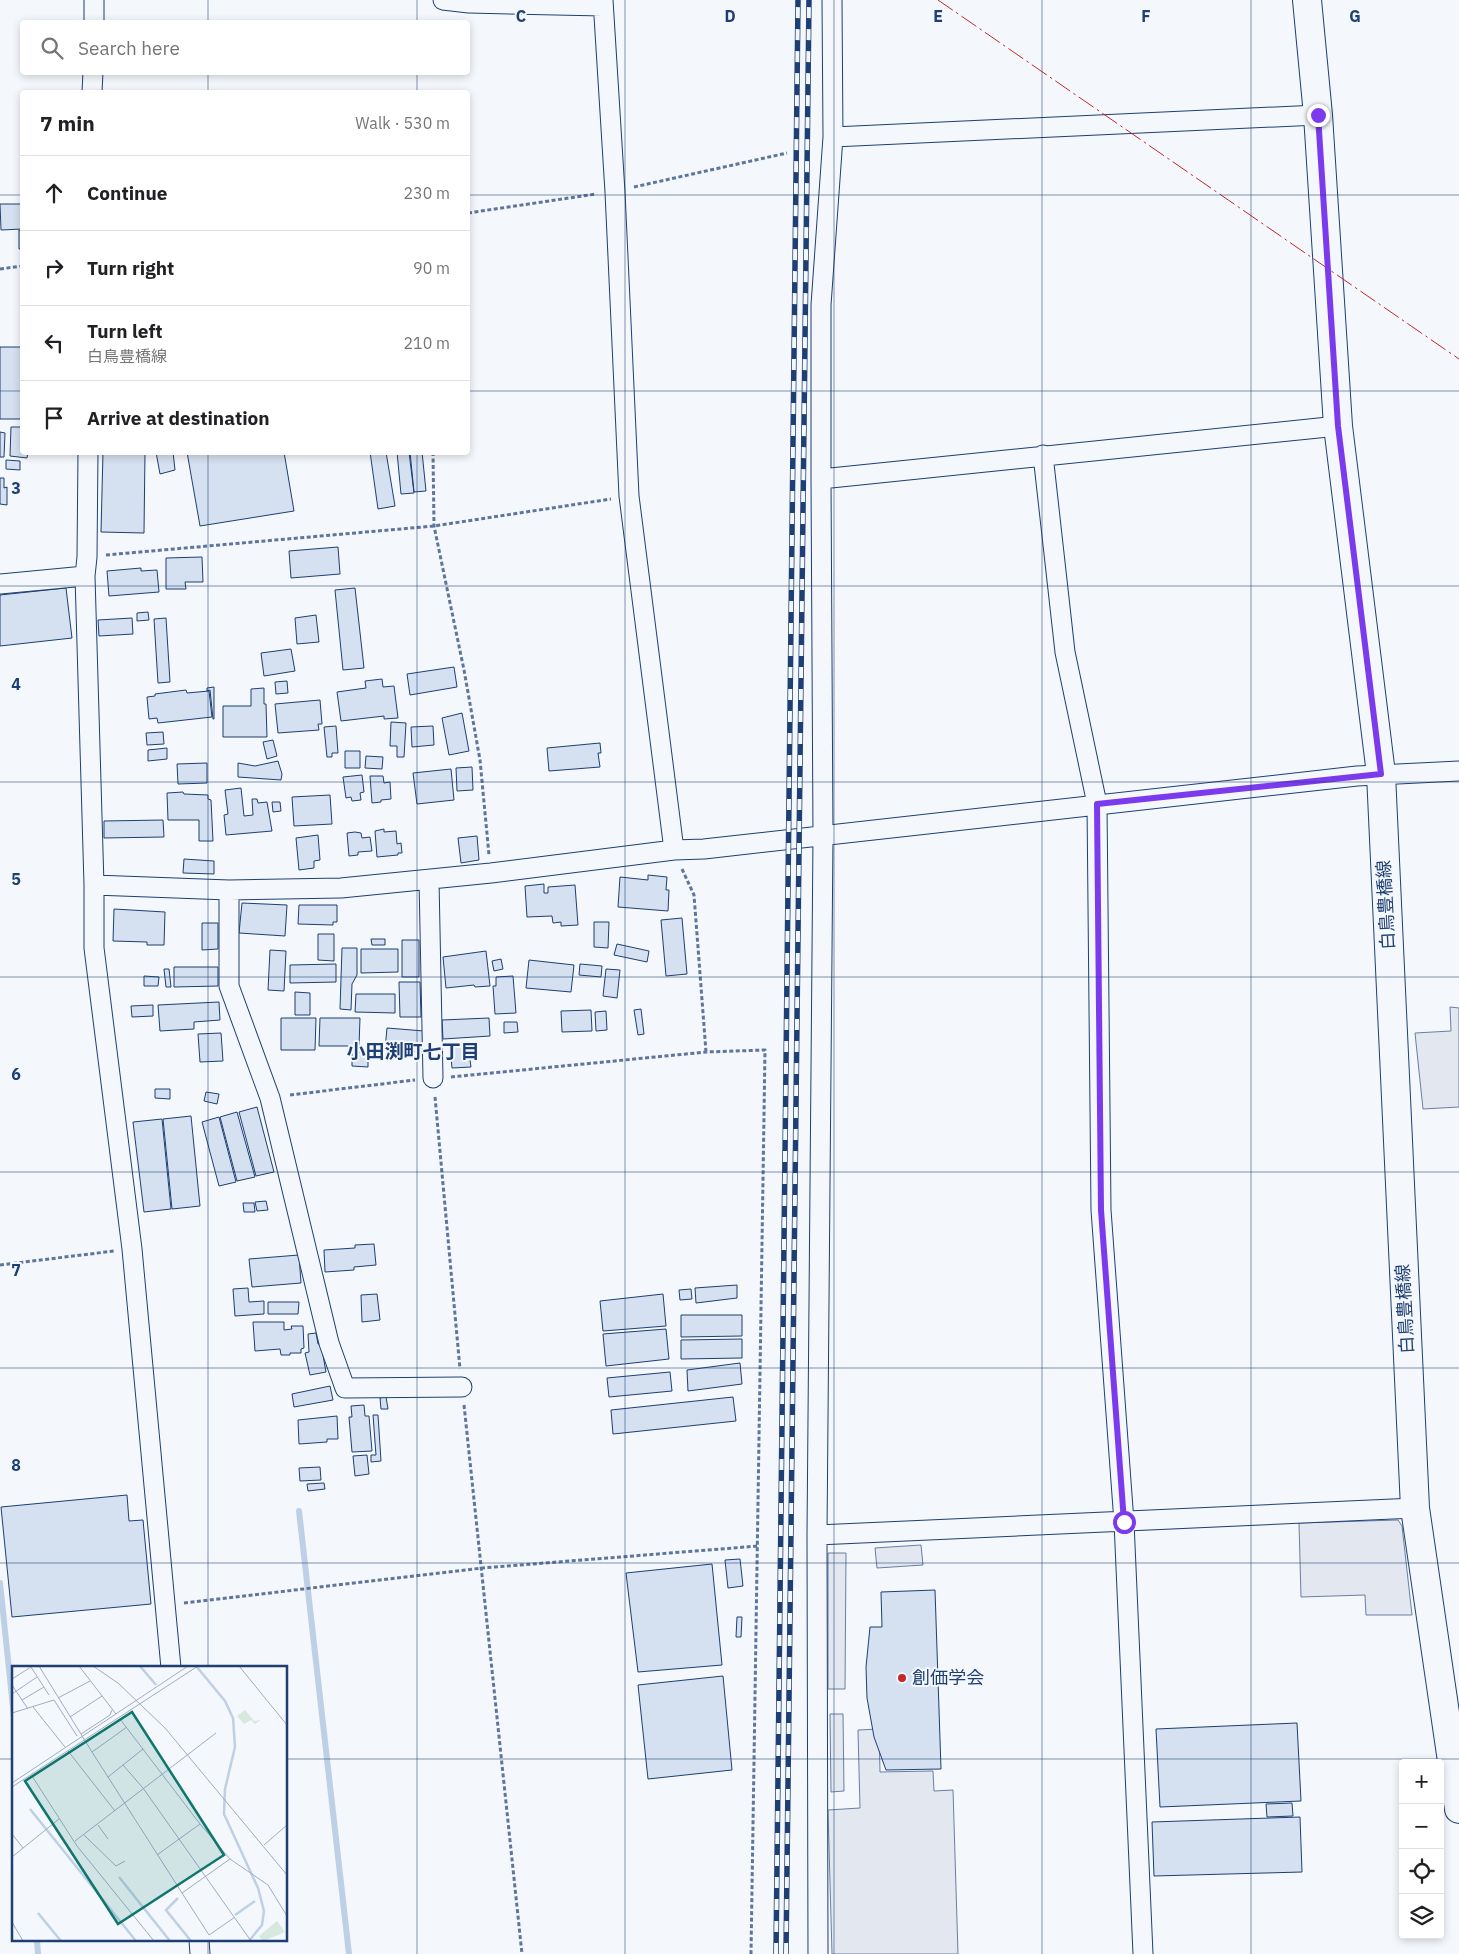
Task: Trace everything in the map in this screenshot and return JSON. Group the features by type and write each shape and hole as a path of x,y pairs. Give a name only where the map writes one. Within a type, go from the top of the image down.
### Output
{"main road":[{"name":"白鳥豊橋線","path":"1307,0 1318,115 1338,426 1381,774 1415,1508 1459,1809"}],"street":[{"path":"94,0 94,20"},
{"path":"443,0 469,3 603,3 629,496 674,850"},
{"path":"818,1954 817,1535 823,836 820,305 833,136 832,0"},
{"path":"92,90 93,75"},
{"path":"833,136 1318,115"},
{"path":"821,479 1338,426"},
{"path":"88,455 85,576 94,885 94,948 132,1249 171,1666"},
{"path":"1043,455 1065,652 1097,804 1101,1210 1124,1522 1143,1954"},
{"path":"0,584 85,576"},
{"path":"94,885 229,890 341,888 430,880 674,850 704,849 1381,774 1459,771"},
{"path":"430,880 433,1078"},
{"path":"229,890 228,986 270,1098 330,1342 345,1388 462,1387"},
{"path":"817,1535 1415,1508"}],"path":[{"path":"0,269 20,266"},
{"path":"433,455 434,526 464,670 480,760 491,873"},
{"path":"86,557 434,526 629,496"},
{"path":"674,850 694,895 706,1052"},
{"path":"270,1098 433,1078 706,1052 765,1050 751,1954"},
{"path":"433,1078 462,1387 522,1954"},
{"path":"0,1265 132,1249"},
{"path":"165,1606 482,1568 758,1546"}],"shaded area":[{"path":"1450,1007 1459,1008 1459,1107 1423,1109 1415,1033 1451,1031"},
{"path":"1398,1520 1402,1526 1412,1615 1366,1615 1365,1595 1301,1597 1299,1523"},
{"path":"921,1545 923,1565 877,1568 875,1548"},
{"path":"828,1553 846,1553 845,1689 828,1689"},
{"path":"830,1714 843,1714 844,1791 831,1792"},
{"path":"879,1729 880,1772 933,1771 934,1791 953,1790 958,1954 832,1954 828,1810 860,1808 858,1730"}],"building":[{"path":"0,204 20,204 20,229 1,230"},
{"path":"19,230 20,230 20,249"},
{"path":"0,347 20,347 20,419 0,419"},
{"path":"11,427 20,427 20,455 28,455 27,458 10,456"},
{"path":"0,432 5,433 4,457 0,457"},
{"path":"103,455 145,455 144,533 101,532"},
{"path":"157,455 173,455 175,470 160,474"},
{"path":"188,455 285,455 294,511 200,526"},
{"path":"370,455 386,455 395,506 378,509"},
{"path":"397,455 409,455 414,493 401,494"},
{"path":"410,455 422,455 426,491 414,492"},
{"path":"6,460 20,461 20,470 6,469"},
{"path":"0,478 4,478 4,488 7,487 7,505 0,504"},
{"path":"338,547 340,574 291,578 289,551"},
{"path":"202,557 203,582 185,582 186,589 166,589 166,558"},
{"path":"141,568 141,571 157,570 159,592 109,596 107,571"},
{"path":"66,588 72,638 0,646 0,595"},
{"path":"355,588 364,668 343,670 335,590"},
{"path":"148,612 149,620 137,621 137,613"},
{"path":"316,615 319,642 297,644 295,618"},
{"path":"132,618 133,634 99,636 98,620"},
{"path":"166,618 170,682 158,683 154,619"},
{"path":"291,649 295,671 264,676 261,653"},
{"path":"454,667 457,687 410,695 407,674"},
{"path":"382,679 383,687 394,686 398,718 384,719 384,716 341,721 337,692 366,688 365,681"},
{"path":"287,681 288,693 276,694 275,682"},
{"path":"214,687 213,719 210,690 207,691 207,688"},
{"path":"264,688 267,737 223,737 223,706 251,706 251,689"},
{"path":"186,690 187,693 209,691 212,717 158,723 157,718 149,719 147,697 155,696 155,694"},
{"path":"320,700 322,724 318,724 319,730 278,733 275,704"},
{"path":"462,713 469,751 449,755 442,718"},
{"path":"391,722 406,723 404,757 397,757 397,746 390,746"},
{"path":"336,726 338,753 332,753 332,757 327,757 324,727"},
{"path":"433,726 434,745 412,747 411,727"},
{"path":"163,732 164,744 147,745 146,733"},
{"path":"273,740 277,756 267,759 263,742"},
{"path":"600,743 601,753 598,753 600,767 549,771 547,748"},
{"path":"167,748 167,759 148,761 148,750"},
{"path":"345,751 360,751 360,768 345,768"},
{"path":"366,756 383,757 382,769 365,768"},
{"path":"278,761 282,774 281,780 238,777 238,763 255,766"},
{"path":"207,763 207,783 178,784 177,764"},
{"path":"472,767 473,790 457,791 456,768"},
{"path":"451,769 454,800 417,804 413,773"},
{"path":"362,775 364,792 360,793 361,800 352,801 351,797 346,798 343,777"},
{"path":"370,776 383,776 384,783 390,782 391,799 372,803"},
{"path":"241,788 244,816 253,815 252,799 257,799 258,803 267,802 272,831 226,835 224,815 228,814 225,790"},
{"path":"183,792 184,794 208,795 208,799 211,800 213,841 199,841 199,820 168,820 167,793"},
{"path":"330,795 332,824 294,826 292,797"},
{"path":"272,802 280,802 281,811 273,812"},
{"path":"163,820 164,837 104,838 104,821"},
{"path":"384,829 384,832 396,831 397,844 401,843 402,853 377,857 375,831"},
{"path":"347,833 361,833 362,838 370,837 372,851 358,852 358,855 349,856"},
{"path":"318,835 320,860 314,861 314,868 299,870 296,838"},
{"path":"477,836 479,860 461,863 458,838"},
{"path":"184,859 214,861 214,874 183,873"},
{"path":"648,875 667,877 666,890 669,890 668,911 618,907 620,877 648,880"},
{"path":"544,884 544,893 548,893 548,887 575,885 578,925 561,926 561,922 553,923 552,916 527,917 525,886"},
{"path":"242,903 287,905 285,936 239,933"},
{"path":"299,905 337,905 337,922 333,922 333,925 298,924"},
{"path":"114,909 165,912 164,945 147,945 147,942 113,941"},
{"path":"682,918 687,974 666,976 661,920"},
{"path":"594,922 609,922 608,948 594,947"},
{"path":"202,923 218,923 218,949 202,950"},
{"path":"318,934 334,934 334,961 318,960"},
{"path":"371,939 385,939 385,945 372,945"},
{"path":"402,940 419,940 419,977 402,977"},
{"path":"617,944 649,951 647,962 614,955"},
{"path":"342,948 357,948 357,975 352,984 351,1010 340,1009"},
{"path":"361,949 398,949 398,972 361,973"},
{"path":"270,950 286,951 284,991 268,990"},
{"path":"486,951 490,986 475,987 474,985 446,988 443,957"},
{"path":"501,959 503,969 494,971 492,961"},
{"path":"529,960 574,965 571,992 526,988"},
{"path":"336,964 336,982 290,983 290,965"},
{"path":"580,964 602,966 601,977 579,975"},
{"path":"174,967 218,967 218,986 174,987"},
{"path":"164,969 169,969 171,987 166,987"},
{"path":"606,969 620,970 617,998 603,996"},
{"path":"144,976 159,977 158,986 144,986"},
{"path":"513,976 516,1013 495,1014 493,986 496,986 496,977"},
{"path":"399,982 420,982 421,1017 400,1017"},
{"path":"295,992 310,993 310,1015 295,1015"},
{"path":"356,994 395,994 395,1013 355,1012"},
{"path":"219,1002 220,1020 194,1022 194,1029 160,1031 158,1005"},
{"path":"153,1005 153,1016 132,1017 131,1006"},
{"path":"641,1009 644,1034 638,1035 634,1010"},
{"path":"591,1010 592,1031 562,1032 561,1011"},
{"path":"606,1011 607,1030 596,1031 595,1012"},
{"path":"281,1018 316,1018 315,1050 281,1050"},
{"path":"320,1018 360,1018 359,1046 319,1046"},
{"path":"489,1018 490,1036 443,1039 442,1020"},
{"path":"504,1022 517,1022 518,1032 504,1033"},
{"path":"387,1028 424,1031 422,1052 385,1050"},
{"path":"221,1033 223,1061 200,1062 198,1034"},
{"path":"468,1045 471,1067 452,1068 450,1046"},
{"path":"352,1052 368,1053 368,1067 352,1066"},
{"path":"155,1089 170,1089 170,1099 155,1098"},
{"path":"206,1092 219,1094 217,1104 204,1101"},
{"path":"257,1107 274,1172 256,1176 239,1112"},
{"path":"237,1112 255,1177 237,1181 220,1117"},
{"path":"191,1116 200,1206 172,1209 163,1119"},
{"path":"219,1117 236,1182 219,1186 202,1122"},
{"path":"162,1119 171,1209 144,1212 133,1122"},
{"path":"266,1201 268,1210 257,1211 255,1202"},
{"path":"243,1203 254,1203 255,1212 244,1212"},
{"path":"374,1244 376,1265 354,1267 354,1270 325,1272 324,1250 355,1248 355,1245"},
{"path":"299,1255 301,1283 252,1287 249,1259"},
{"path":"737,1285 737,1298 696,1303 695,1288"},
{"path":"248,1288 249,1302 264,1301 264,1314 235,1316 233,1289"},
{"path":"691,1289 692,1299 680,1300 679,1290"},
{"path":"377,1294 380,1320 362,1322 361,1295"},
{"path":"663,1294 666,1326 603,1331 600,1301"},
{"path":"268,1302 299,1302 298,1314 268,1314"},
{"path":"681,1315 742,1315 742,1336 681,1337"},
{"path":"253,1322 284,1322 284,1330 292,1329 291,1326 303,1326 304,1348 301,1349 301,1353 290,1353 290,1355 281,1355 280,1349 255,1351"},
{"path":"666,1329 669,1359 606,1366 603,1334"},
{"path":"316,1333 318,1344 321,1344 326,1372 310,1375 305,1353 309,1352 308,1334"},
{"path":"742,1339 742,1358 681,1359 681,1340"},
{"path":"740,1363 742,1384 688,1391 687,1370"},
{"path":"670,1372 672,1391 609,1397 607,1378"},
{"path":"330,1386 333,1400 294,1407 292,1394"},
{"path":"386,1397 388,1409 381,1409 380,1398"},
{"path":"733,1397 736,1421 613,1434 611,1410"},
{"path":"364,1405 365,1416 369,1416 372,1451 352,1452 349,1417 352,1417 351,1406"},
{"path":"373,1415 378,1415 381,1461 371,1462 371,1455 376,1455"},
{"path":"337,1416 338,1439 327,1439 327,1442 299,1444 298,1420"},
{"path":"367,1455 369,1474 355,1476 353,1456"},
{"path":"320,1467 321,1480 300,1481 299,1468"},
{"path":"324,1483 325,1489 308,1491 307,1484"},
{"path":"127,1495 129,1521 143,1520 151,1604 12,1617 1,1507"},
{"path":"740,1559 743,1586 728,1588 725,1560"},
{"path":"712,1564 722,1665 638,1672 626,1573"},
{"name":"創価学会","path":"935,1590 941,1769 886,1770 874,1737 867,1698 866,1667 870,1627 882,1627 881,1592"},
{"path":"737,1617 742,1617 741,1637 736,1637"},
{"path":"723,1676 732,1770 648,1779 638,1685"},
{"path":"1297,1723 1301,1801 1160,1807 1156,1729"},
{"path":"1292,1803 1293,1816 1267,1817 1266,1804"},
{"path":"1300,1817 1302,1872 1154,1876 1152,1822"}],"waterway":[{"path":"299,1511 349,1954"},
{"path":"0,1583 12,1698"},
{"path":"37,1942 38,1954"}],"railway":[{"path":"776,1954 798,0"},
{"path":"786,1954 809,0"}],"power":[{"path":"938,0 1459,359"}],"place":[{"name":"創価学会","path":"902,1678"}],"district":[{"name":"小田渕町七丁目","path":"413,1051"}],"route":[{"path":"1124,1522 1101,1210 1097,804 1381,774 1338,426 1318,115"}]}
